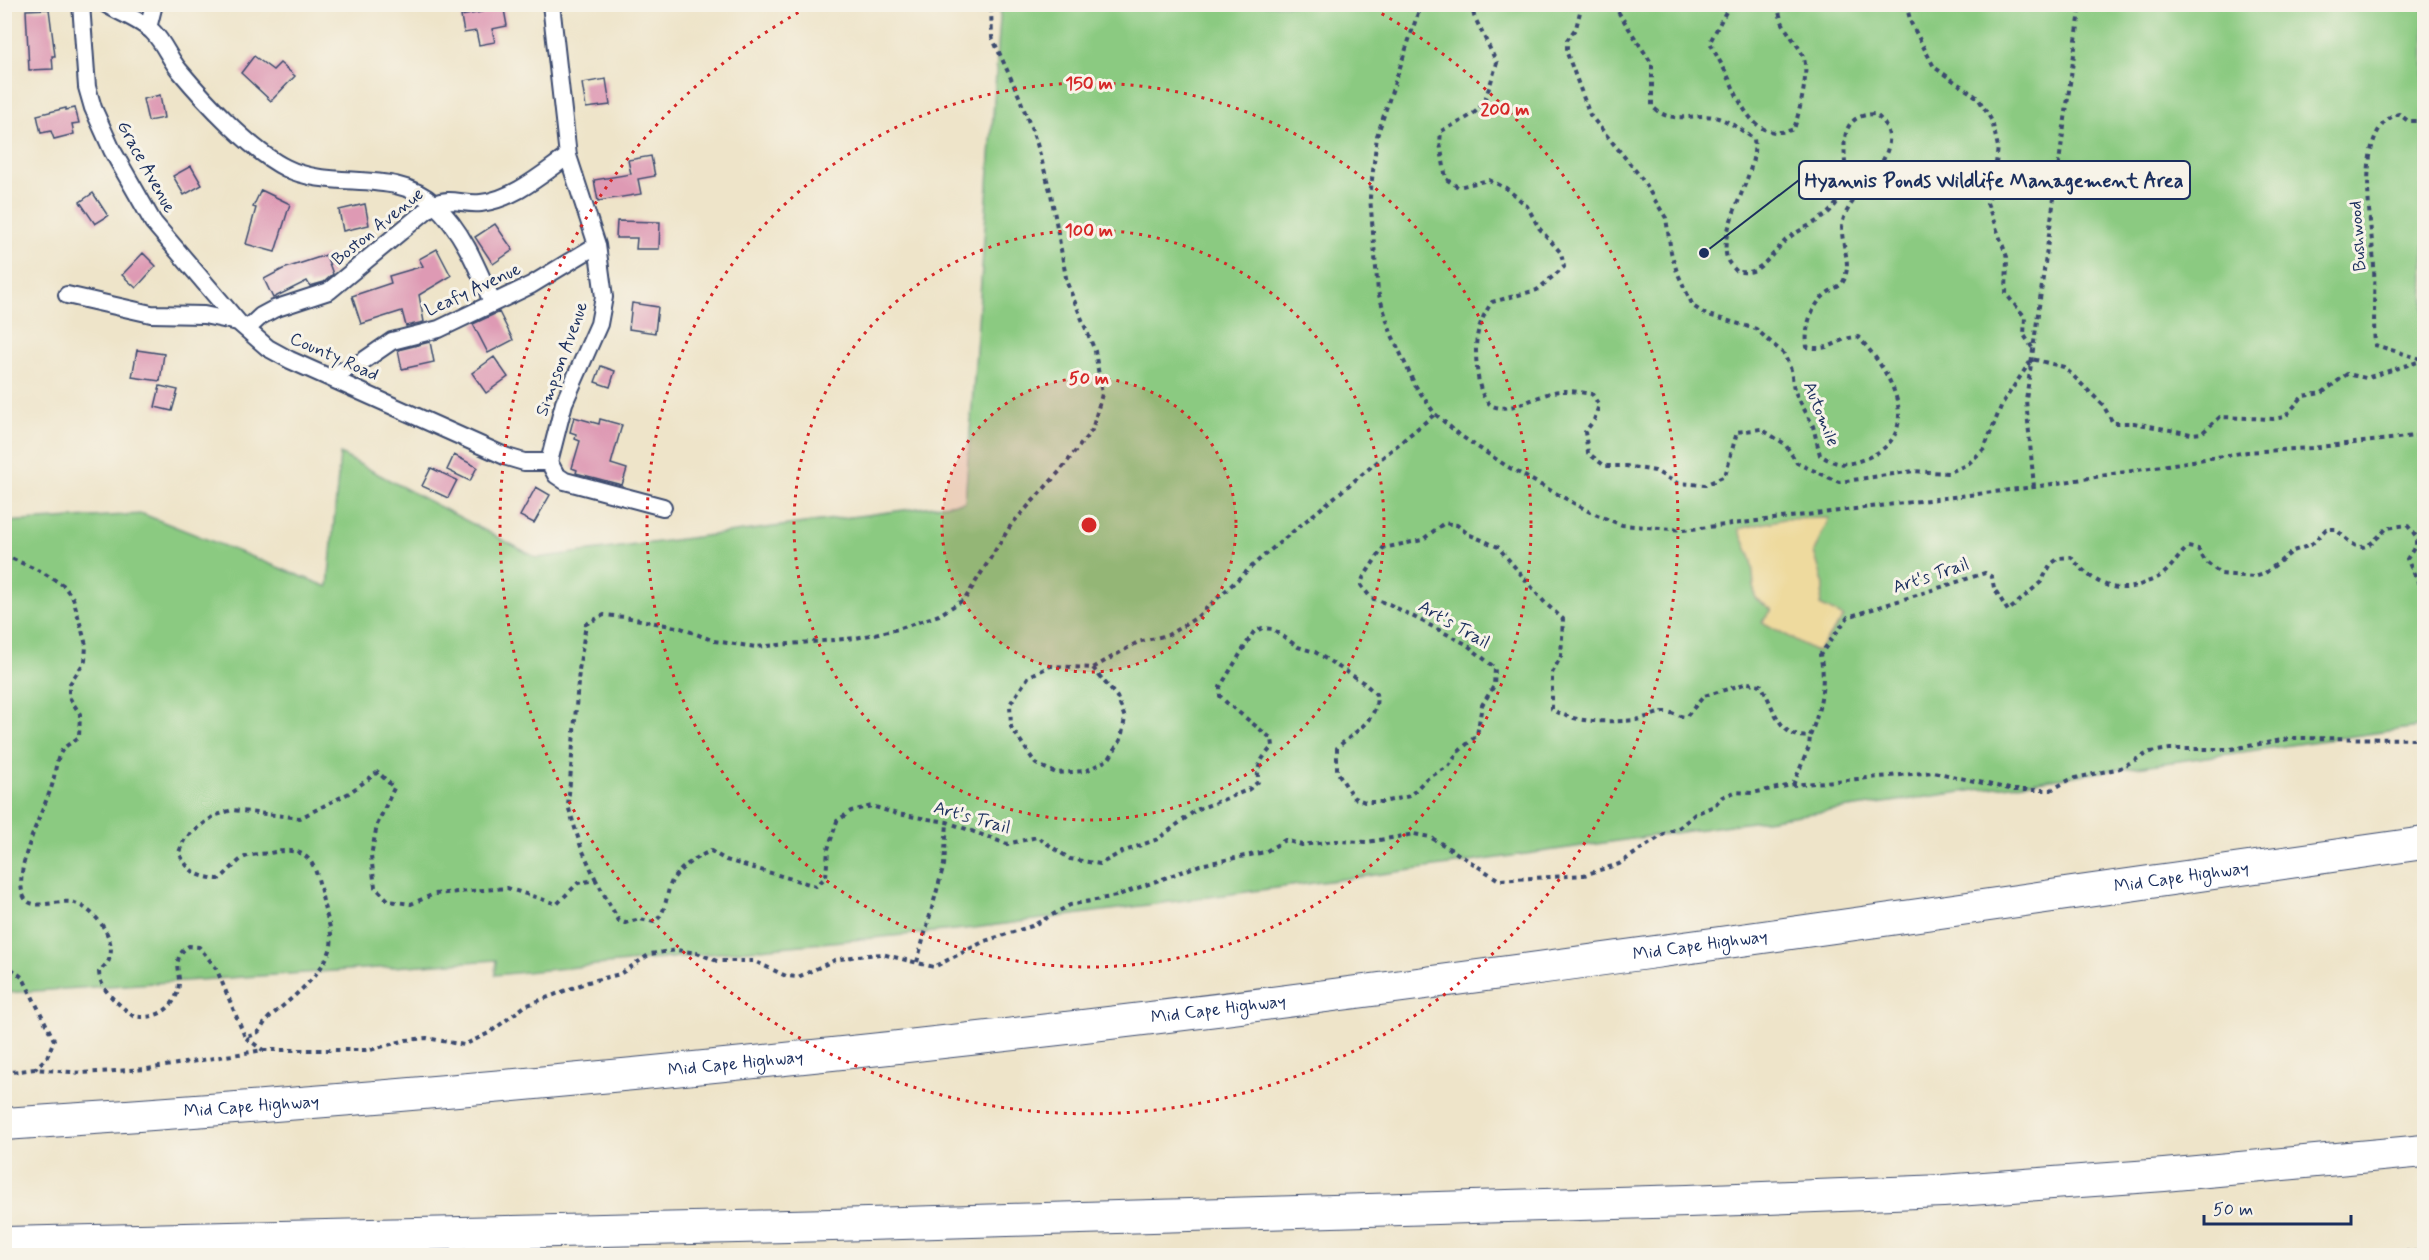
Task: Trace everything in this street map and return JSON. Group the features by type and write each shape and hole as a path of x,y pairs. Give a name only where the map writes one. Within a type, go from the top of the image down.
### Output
{"highway":[{"name":"Mid Cape Highway","path":"4,1124 359,1098 821,1054 1143,1019 1885,921 2424,843"},
{"path":"4,1243 820,1226 1688,1202 1955,1190 2164,1175 2424,1151"}],"street":[{"name":"Grace Avenue","path":"81,4 87,87 93,108 112,150 153,222 242,325"},
{"path":"106,4 148,28 177,68 209,104 275,162 300,173 406,189 434,204 465,246 492,302"},
{"path":"148,28 154,4"},
{"name":"Simpson Avenue","path":"549,462 564,403 602,311 604,297 597,244 568,156 551,4"},
{"name":"Boston Avenue","path":"242,325 274,309 329,291 434,204 444,200 472,204 497,200 518,191 568,156"},
{"name":"Leafy Avenue","path":"329,377 363,361 392,341 439,329 540,280 597,244"},
{"name":"County Road","path":"68,295 151,314 204,315 242,325 280,355 507,457 524,462 549,462"},
{"path":"549,462 556,475 565,481 663,507"}],"path":[{"path":"245,1037 255,1036 262,1030 267,1019 296,995 328,956 332,942 318,878 301,851 280,850 243,858 219,879 201,878 186,868 179,852 185,838 214,816 232,810 300,818 350,793 378,772 394,788 377,825 371,856 375,887 389,901 411,904 434,894 507,888 557,904 578,883 596,880 568,806 579,670 586,624 604,615 625,617 681,628 714,641 756,647 856,638 898,629 939,615 966,599 1011,525 1060,471 1092,430 1102,394 1095,351 1067,283 1051,194 1037,144 1019,96 992,38 991,9 994,4"},
{"path":"1421,4 1377,136 1370,197 1378,292 1391,333 1415,385 1435,414 1461,436 1508,467 1590,512 1622,525 1684,530 2034,487 2247,452 2311,448 2424,435"},
{"name":"Automile","path":"1472,4 1474,16 1497,63 1483,104 1474,115 1441,131 1440,143 1446,179 1458,187 1488,180 1506,188 1527,206 1539,228 1561,253 1564,267 1537,290 1491,302 1480,319 1474,342 1477,375 1482,394 1494,406 1512,409 1552,393 1592,394 1599,405 1594,420 1585,432 1588,453 1605,466 1626,466 1654,471 1677,483 1705,485 1725,477 1737,432 1761,429 1785,444 1797,464 1839,482 1914,471 1948,473 1968,464 1984,449 2002,404 2032,359"},
{"name":"Automile","path":"1582,4 1576,28 1567,40 1582,100 1607,139 1641,176 1666,218 1677,272 1693,306 1705,314 1756,329 1784,354 1791,369 1794,390 1812,426 1820,455 1833,464 1850,465 1883,451 1896,437 1899,423 1898,408 1887,374 1858,337 1846,337 1835,346 1822,350 1808,347 1806,335 1809,317 1817,303 1843,283 1848,269 1842,222 1878,169 1887,151 1889,134 1884,121 1875,114 1862,115 1851,122 1845,138 1842,194 1834,207 1813,225 1785,241 1764,264 1753,272 1737,272 1728,261 1727,245 1737,202 1753,165 1756,152 1754,139 1730,123 1716,117 1673,118 1659,114 1652,106 1652,64 1613,4"},
{"path":"1730,4 1710,42 1746,113 1768,133 1781,134 1794,129 1806,74 1804,59 1782,26 1778,4"},
{"path":"1906,4 1911,22 1934,67 1978,98 1992,121 1998,147 1987,204 2007,257 2006,294 2025,317 2024,335 2033,349"},
{"path":"2034,487 2026,400 2081,4"},
{"name":"Bushwood","path":"2424,121 2408,121 2399,114 2389,117 2375,136 2368,176 2374,264 2375,345 2424,360"},
{"path":"2032,359 2064,367 2103,405 2113,423 2134,423 2191,435 2202,433 2220,417 2285,417 2303,396 2322,393 2347,374 2366,378 2424,360"},
{"path":"1093,668 1117,698 1125,718 1121,739 1109,759 1086,771 1056,773 1036,764 1011,727 1010,704 1029,676 1051,666 1093,668 1138,642 1168,635 1196,618 1261,558 1435,414"},
{"name":"Art's Trail","path":"596,880 619,921 626,923 640,919 654,922 660,918 672,880 693,859 711,850 726,860 816,886 826,877 828,849 837,821 851,810 872,806 897,814 947,822 1007,844 1037,837 1070,859 1100,864 1122,852 1158,839 1196,810 1255,787 1258,782 1260,758 1273,746 1272,739 1220,696 1221,687 1246,641 1262,628 1273,629 1298,646 1315,652 1364,683 1376,694 1376,711 1354,736 1337,748 1335,759 1337,771 1354,798 1383,802 1410,796 1426,779 1449,766 1458,752 1477,735 1482,705 1494,686 1495,668 1466,644 1389,604 1371,598 1362,585 1363,578 1383,548 1422,540 1444,523 1456,525 1476,538 1498,547 1545,603 1563,619 1562,656 1552,673 1551,688 1552,709 1560,714 1577,719 1637,719 1665,712 1686,717 1704,696 1748,683 1761,685 1786,732 1799,738 1810,736 1816,721 1823,682 1820,655 1848,617 1984,573 1992,578 2001,601 2008,611 2034,590 2051,564 2059,558 2071,557 2081,570 2102,585 2117,589 2132,588 2164,573 2188,547 2198,549 2205,561 2221,574 2254,577 2264,574 2293,551 2311,545 2326,529 2336,530 2352,546 2360,548 2373,545 2387,528 2407,525 2416,536 2416,545 2407,559 2424,594"},
{"path":"4,555 42,572 63,585 74,598 86,645 85,661 69,685 69,697 80,714 79,737 64,748 60,754 51,791 27,849 22,884 24,898 31,904 72,902 85,908 104,926 109,943 109,954 108,961 99,972 100,978 106,990 133,1016 152,1017 172,1006 178,990 177,962 182,951 189,946 199,947 216,968 245,1037 263,1050"},
{"path":"1792,785 1809,747 1810,736"},
{"path":"4,1072 35,1069 82,1073 147,1069 263,1050 370,1050 406,1040 427,1038 464,1045 489,1033 525,1006 588,982 620,974 650,954 677,950 697,953 717,962 754,962 786,976 798,977 835,960 882,954 934,967 985,941 1032,926 1070,905 1116,896 1200,865 1265,852 1285,840 1302,845 1335,841 1368,842 1414,834 1430,837 1499,880 1584,875 1619,864 1664,834 1680,827 1695,814 1713,807 1722,797 1736,792 1752,794 1792,785 1934,772 2014,790 2051,790 2071,779 2120,768 2150,752 2170,749 2231,749 2294,738 2424,739"},
{"path":"917,962 944,865 947,822"},
{"path":"4,963 23,978 54,1040 47,1057 35,1069"},
{"path":"2342,1256 2358,1251 2424,1252"}],"green space":[{"path":"1001,5 2424,5 2424,726 1442,866 974,928 495,975 496,960 5,993 5,522 143,514 328,587 340,454 537,558 965,502"}],"sand":[{"path":"1829,518 1814,552 1824,585 1820,605 1844,617 1817,652 1762,622 1772,610 1755,598 1752,561 1739,529 1784,519"}],"building":[{"path":"481,4 503,4 507,26 492,29 495,42 479,45 476,31 464,33 461,16 482,12"},
{"path":"49,9 55,56 52,56 53,69 29,70 26,10"},
{"path":"254,56 273,70 280,63 295,76 271,101 241,73"},
{"path":"606,79 610,105 586,108 582,83"},
{"path":"160,95 164,118 148,121 143,99"},
{"path":"66,108 66,110 75,108 79,123 72,124 74,134 54,139 51,131 41,133 37,115"},
{"path":"651,156 655,176 638,179 641,194 598,201 594,180 631,174 628,160"},
{"path":"191,166 202,185 184,195 173,176"},
{"path":"261,190 290,204 275,252 246,244 256,208 253,207"},
{"path":"93,193 108,216 95,224 80,202"},
{"path":"365,204 369,225 343,231 339,210"},
{"path":"617,221 660,222 659,249 636,249 637,238 616,238"},
{"path":"495,224 513,250 493,264 475,237"},
{"path":"437,249 451,276 419,295 424,322 406,326 402,311 361,324 352,296 391,283 389,276 423,266 419,259"},
{"path":"143,253 156,266 136,288 122,275"},
{"path":"326,255 333,274 324,282 310,286 307,281 273,298 264,279 283,269"},
{"path":"632,303 658,307 655,333 629,329"},
{"path":"499,312 513,340 488,353 473,324"},
{"path":"430,342 434,362 402,369 398,350"},
{"path":"137,350 164,354 160,381 132,377"},
{"path":"494,357 508,377 486,393 472,373"},
{"path":"601,366 615,371 610,387 595,382"},
{"path":"160,386 178,390 172,411 155,407"},
{"path":"574,417 599,424 600,419 622,425 611,464 627,469 622,485 576,473 577,470 572,468 580,441 575,439 576,434 570,432"},
{"path":"454,455 477,467 470,481 447,470"},
{"path":"431,468 457,480 448,498 422,486"},
{"path":"536,487 550,495 534,523 520,516"}],"place":[{"name":"Hyannis Ponds Wildlife Management Area","path":"1704,253"}]}
